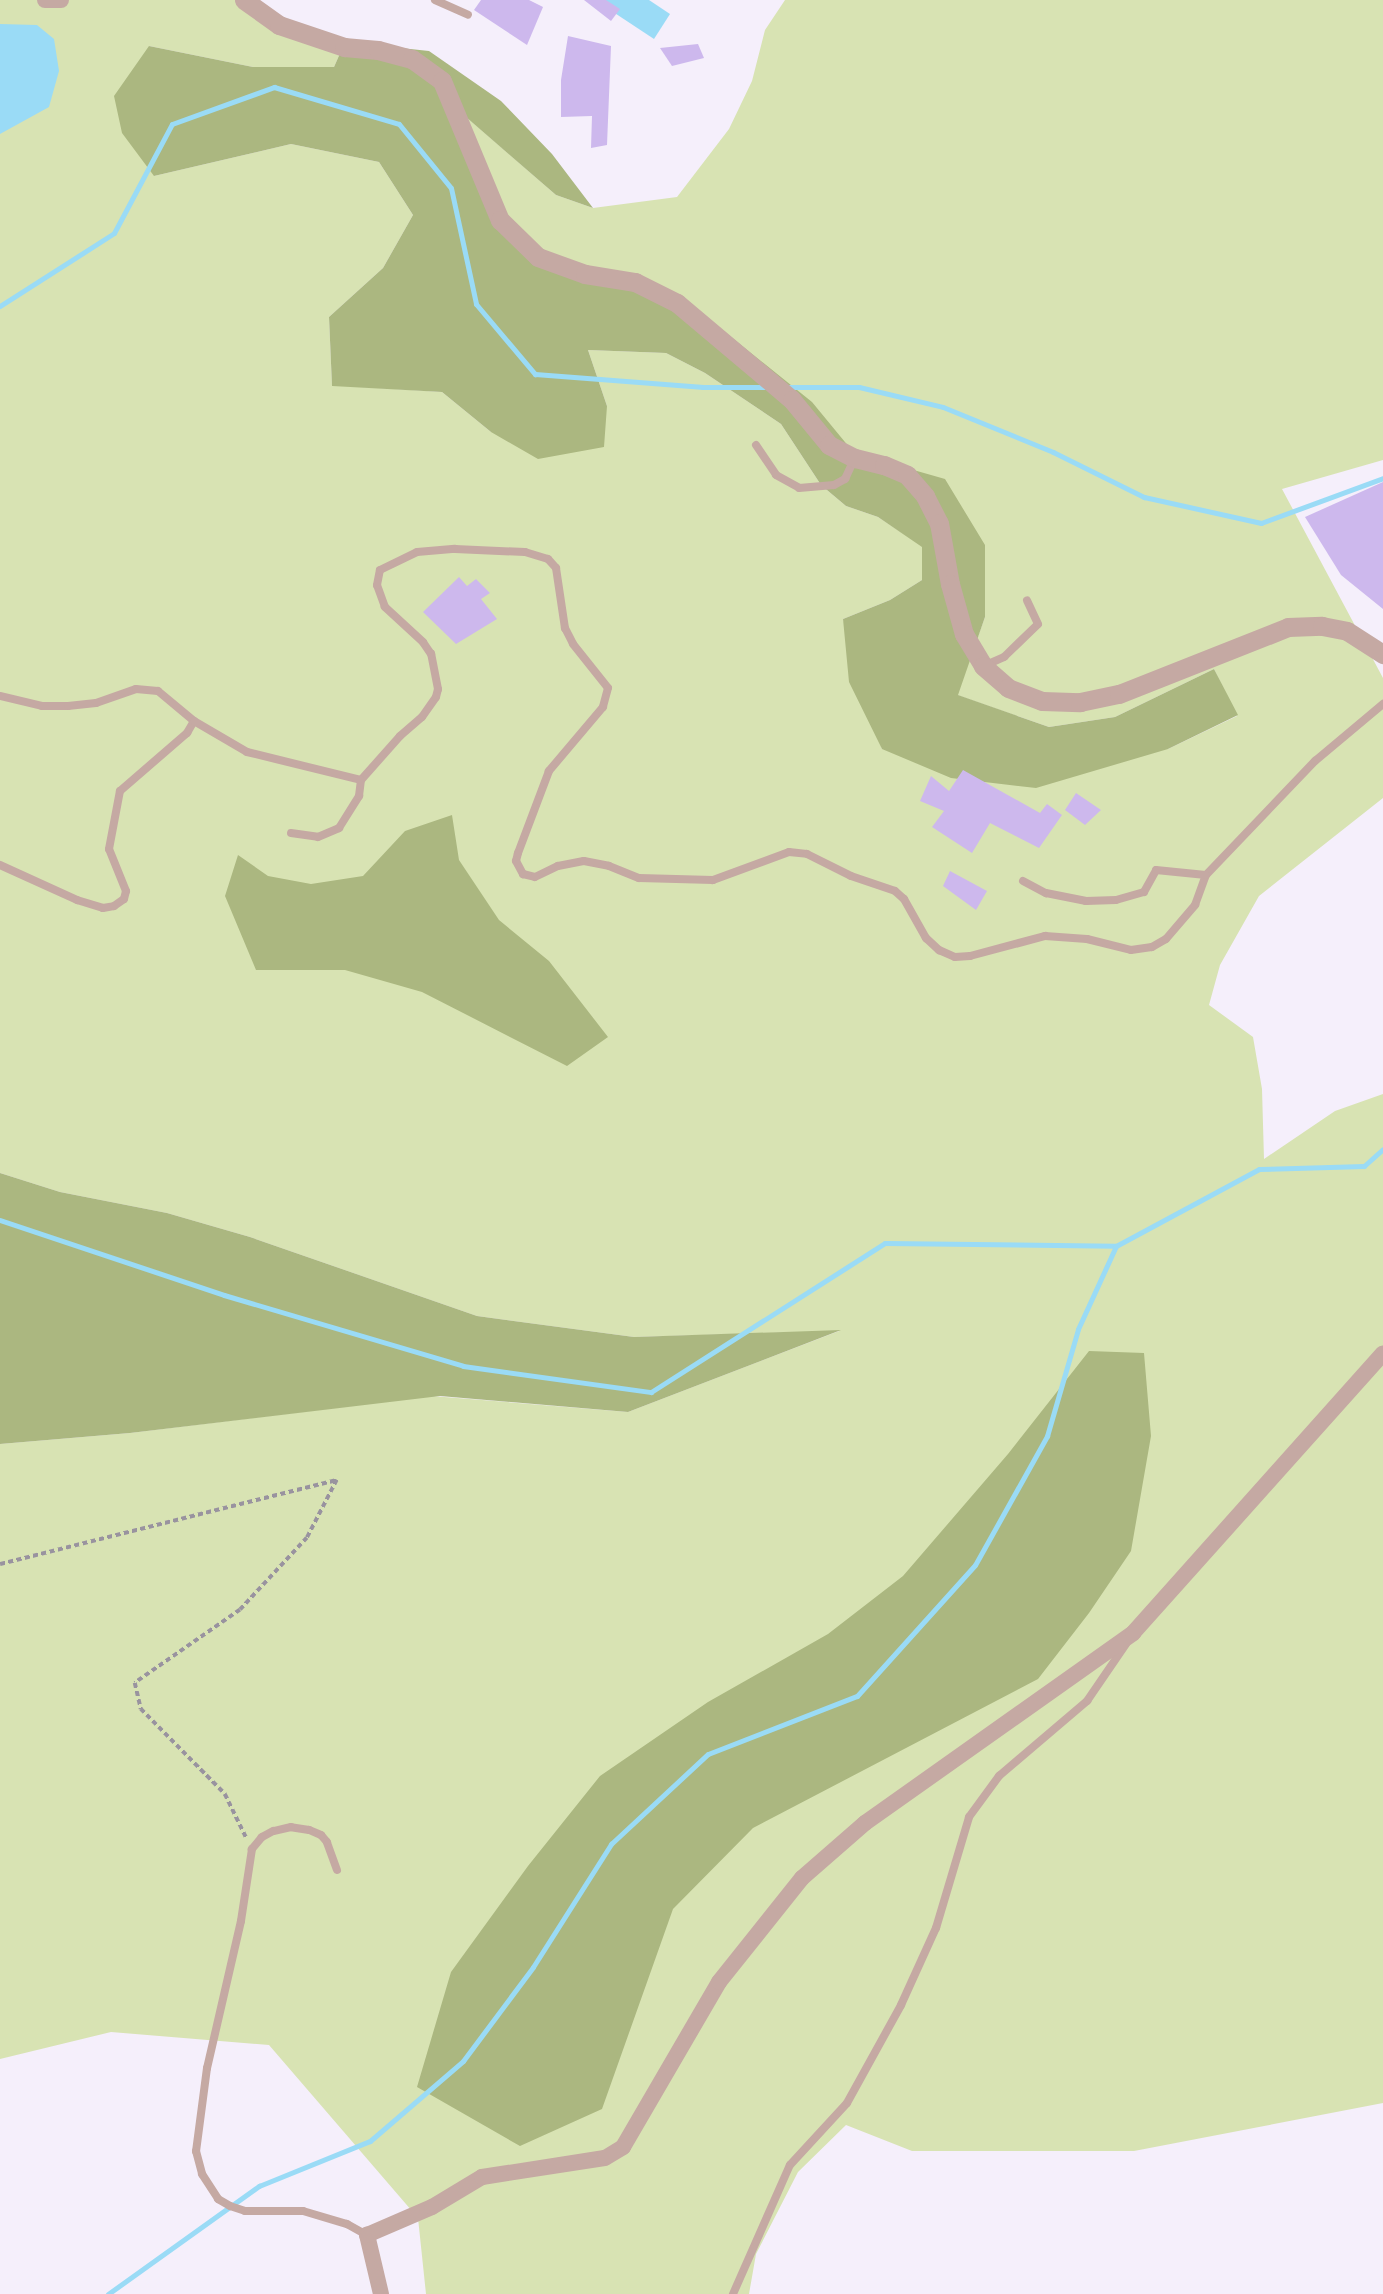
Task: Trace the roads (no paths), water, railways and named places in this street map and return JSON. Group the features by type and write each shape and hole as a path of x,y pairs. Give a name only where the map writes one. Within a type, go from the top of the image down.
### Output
{"street":[{"path":"45,0 61,0"},
{"path":"244,0 279,25 344,47 377,50 412,59 442,81 500,220 538,257 585,274 635,282 677,303 792,400 829,445 855,458 884,465 907,475 925,496 939,523 950,584 964,634 983,666 1008,688 1042,701 1080,702 1119,694 1288,627 1322,626 1347,631 1383,654"},
{"path":"381,2294 367,2235 432,2207 482,2177 605,2158 623,2147 719,1982 802,1878 865,1823 1133,1633 1383,1353"}],"lane":[{"path":"435,0 468,15"},
{"path":"756,445 776,475 799,488 834,485 845,479 855,458"},
{"path":"291,833 318,837 339,828 359,796 361,780 400,736 422,717 438,689 431,654 423,642 385,607 377,585 380,570 417,552 455,549 526,552 548,559 552,563 565,628 573,644 604,682 609,694 597,715 549,771 518,853 516,861 523,874 535,877 558,866 584,861 608,866 639,878 713,880 789,852 807,853 851,876 895,891 904,899 926,938 939,950 955,957 970,956 1045,936 1087,939 1131,950 1152,947 1176,930 1195,905 1206,875 1315,761 1383,704"},
{"path":"983,666 1004,657 1038,624 1027,600"},
{"path":"0,696 42,706 68,706 96,703 136,689 158,691 194,720 247,752 361,780"},
{"path":"0,865 77,900 103,908 114,906 124,899 126,891 109,849 120,791 187,733 194,720"},
{"path":"1023,881 1046,893 1086,901 1116,900 1144,892 1156,870 1206,875"},
{"path":"733,2294 790,2165 847,2103 901,2005 936,1927 970,1817 999,1776 1087,1701 1133,1633"},
{"path":"337,1870 327,1842 321,1835 309,1830 273,1830 262,1837 252,1849 241,1922 207,2068 196,2151 202,2174 218,2199 230,2206 245,2211 303,2211 347,2224 367,2235"}],"water":[{"path":"604,0 649,0 670,14 654,39 601,4"},
{"path":"0,24 37,25 54,39 59,71 49,107 0,134"}],"waterway":[{"path":"0,306 114,233 172,124 274,87 399,124 451,188 476,304 535,374 703,387 769,387"},
{"path":"786,387 859,387 943,407 1053,452 1144,497 1261,523 1383,478"},
{"path":"108,2294 259,2186 370,2141 463,2061 533,1967 611,1844 708,1754 857,1696 975,1565 1047,1436 1078,1329 1116,1246 1259,1169 1364,1166 1383,1149"},
{"path":"0,1220 224,1295 463,1366 651,1392 885,1243 1116,1246"}]}
